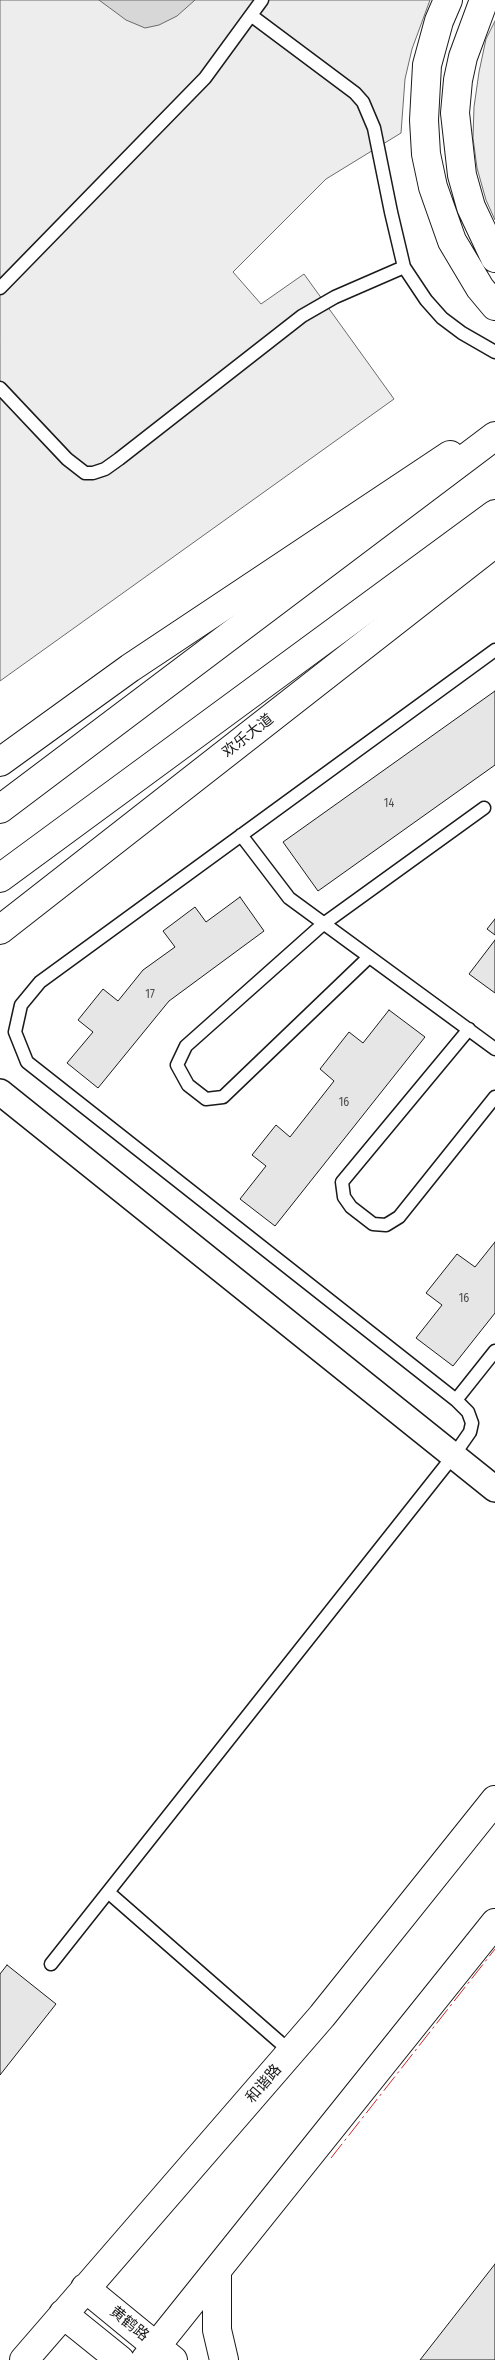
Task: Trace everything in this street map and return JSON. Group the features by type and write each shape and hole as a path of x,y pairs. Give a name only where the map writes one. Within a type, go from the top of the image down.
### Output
{"main road":[{"path":"448,0 426,65 424,120 426,154 434,187 452,241 480,288 495,306"},
{"path":"484,0 463,57 458,80 455,113 462,175 471,207 495,258"},
{"path":"0,762 138,663 495,426"},
{"path":"0,808 495,436"},
{"path":"0,878 495,514"},
{"name":"欢乐大道","path":"0,930 495,543"},
{"name":"和谐路","path":"24,2360 291,2052 495,1800"},
{"path":"158,2355 217,2272 495,1923"},
{"path":"217,2272 217,2330 224,2360"},
{"name":"黄鹤路","path":"85,2288 158,2355"},
{"path":"63,2314 120,2360"}],"street":[{"path":"0,1092 495,1488"}],"lane":[{"path":"0,288 206,78 262,0"},
{"path":"252,16 355,93 363,102 374,128 404,267 426,300 442,318 462,333 495,352"},
{"path":"0,388 66,459 85,473 94,473 105,469 302,316 335,296 404,267"},
{"path":"51,1964 454,1455 472,1427 472,1418 456,1400 27,1062 14,1032 21,1005 40,982 495,650"},
{"path":"369,957 223,1096 206,1099 188,1085 177,1065 186,1046 322,924 484,808"},
{"path":"241,835 289,898 495,1049"},
{"path":"469,1029 342,1182 344,1197 351,1208 373,1224 386,1225 399,1217 495,1097"},
{"path":"456,1400 495,1351"},
{"path":"108,1892 291,2052"}],"shaded area":[{"path":"0,0 430,0 412,49 405,79 401,133 326,179 233,272 261,304 304,274 394,399 0,681"},
{"path":"99,0 195,0 177,16 159,25 145,28 126,20"},
{"path":"495,21 495,220 486,200 477,168 473,138 474,107 479,72 486,39"}],"building":[{"path":"495,691 495,765 318,891 283,842"},
{"path":"240,897 264,931 169,1001 98,1088 67,1063 93,1032 78,1020 103,989 118,1001 143,970 175,947 163,931 195,907 206,922"},
{"path":"495,919 495,935 487,929"},
{"path":"495,940 495,993 469,974"},
{"path":"389,1010 425,1037 275,1226 240,1199 266,1166 252,1155 276,1125 290,1137 334,1081 320,1069 349,1032 363,1043"},
{"path":"495,1242 495,1313 453,1366 416,1338 442,1305 426,1293 457,1254 475,1267"},
{"path":"7,1965 56,2004 0,2075 0,1974"},
{"path":"495,2264 495,2360 420,2360"}],"power":[{"path":"331,2158 495,1949"}]}
